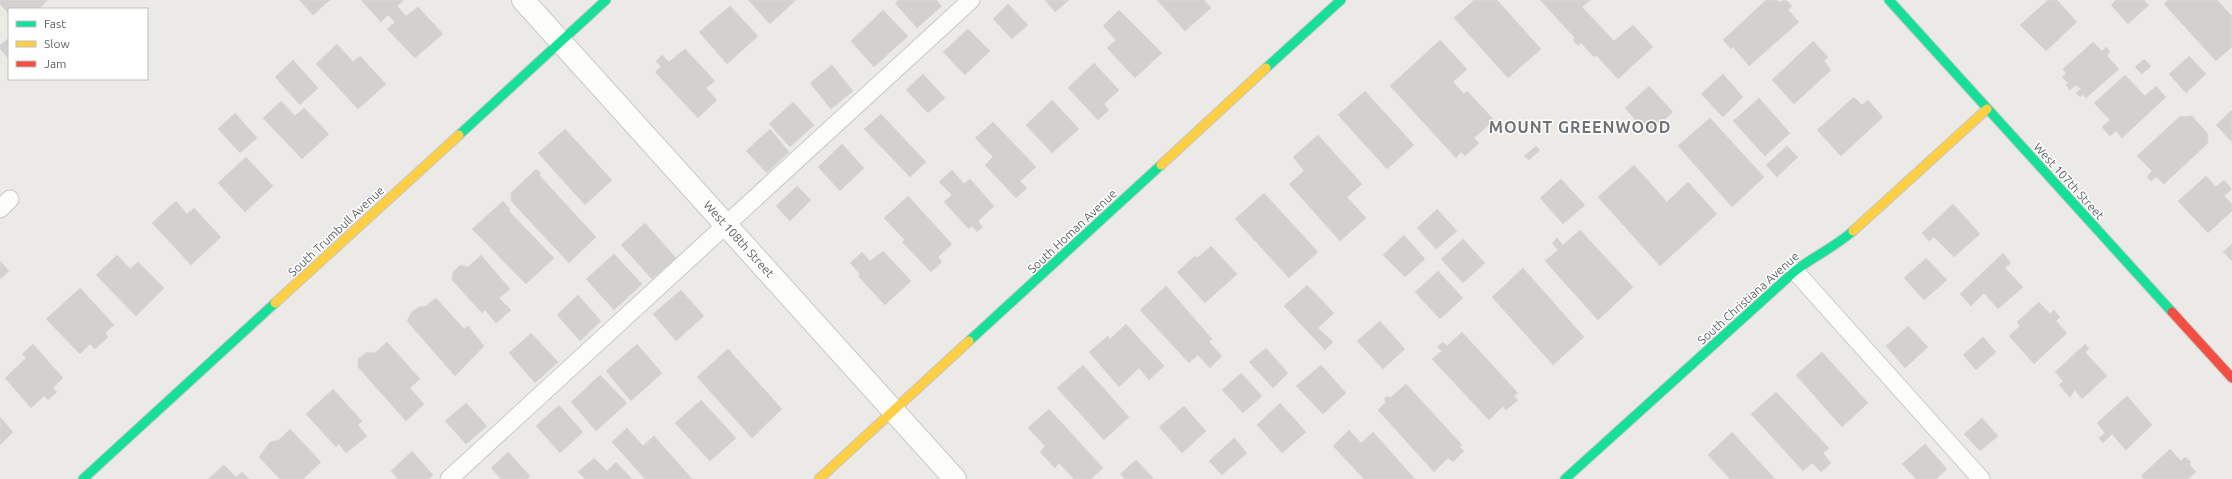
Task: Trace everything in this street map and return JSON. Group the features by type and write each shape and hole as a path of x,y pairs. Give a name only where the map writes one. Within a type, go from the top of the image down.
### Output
{"street":[{"name":"West 108th Street","path":"522,0 955,479"},
{"name":"South Trumbull Avenue","path":"82,479 606,0"},
{"name":"South Homan Avenue","path":"820,479 1341,0"},
{"name":"West 107th Street","path":"1889,0 2232,378"},
{"name":"South Christiana Avenue","path":"1565,479 1795,271 1810,259 1840,243 1987,109"}],"lane":[{"path":"449,479 971,0"},
{"path":"1795,271 1976,477"}],"building":[{"path":"0,0 48,0 40,8 8,8 8,13 0,4"},
{"path":"299,0 330,0 313,15"},
{"path":"361,0 404,0 397,6 406,16 418,7 443,34 415,58 387,29 395,22 388,15 381,22"},
{"path":"748,0 796,0 770,24"},
{"path":"899,0 936,0 942,6 917,28 895,3"},
{"path":"1045,0 1069,0 1055,12"},
{"path":"1157,0 1204,0 1211,8 1185,31"},
{"path":"1474,0 1497,0 1541,49 1508,78 1454,18"},
{"path":"1540,0 1590,0 1582,7 1614,41 1633,25 1653,47 1618,79 1596,55 1594,57 1581,43 1578,46 1573,40 1575,38"},
{"path":"1766,0 1777,0 1779,2 1786,0 1792,6 1788,10 1799,22 1749,66 1733,47 1731,49 1723,40"},
{"path":"2048,0 2057,0 2077,22 2046,51 2020,25"},
{"path":"2116,0 2144,0 2149,5 2128,24 2111,5"},
{"path":"2168,0 2217,0 2232,16 2232,47 2216,61 2164,4"},
{"path":"1008,4 1028,25 1012,39 993,19"},
{"path":"730,6 758,36 727,64 699,32"},
{"path":"883,10 908,36 874,67 851,41"},
{"path":"1119,10 1162,53 1135,78 1107,48 1116,40 1103,26"},
{"path":"968,29 990,51 965,75 943,52"},
{"path":"8,39 8,58 0,49 0,45"},
{"path":"1440,40 1467,69 1453,82 1464,94 1467,91 1494,120 1474,138 1479,143 1465,156 1461,152 1456,158 1390,86"},
{"path":"1813,41 1828,57 1824,61 1831,70 1794,104 1772,80"},
{"path":"2093,42 2102,51 2106,47 2110,51 2107,56 2119,69 2086,98 2083,94 2080,97 2076,93 2081,89 2076,85 2070,90 2066,85 2068,83 2062,77 2066,74 2063,69"},
{"path":"337,44 353,62 360,56 386,84 358,109 316,64"},
{"path":"685,49 715,81 706,88 717,100 698,118 655,72 661,67 656,61 662,55 669,62"},
{"path":"2189,56 2206,74 2186,93 2169,74"},
{"path":"2144,59 2151,66 2142,74 2135,67"},
{"path":"293,60 318,88 300,105 275,77"},
{"path":"1094,63 1119,90 1104,104 1109,110 1098,120 1068,88"},
{"path":"832,65 853,91 831,109 810,83"},
{"path":"923,74 945,98 928,113 906,90"},
{"path":"1723,74 1743,97 1723,117 1701,94"},
{"path":"2125,75 2145,96 2156,86 2166,97 2122,138 2116,131 2110,136 2102,127 2110,120 2094,103"},
{"path":"1649,86 1673,112 1648,134 1625,108"},
{"path":"1365,91 1414,145 1387,169 1338,115"},
{"path":"1854,97 1862,105 1868,100 1883,117 1841,156 1817,130"},
{"path":"1759,98 1790,133 1765,156 1733,121"},
{"path":"1052,100 1079,129 1052,153 1026,125"},
{"path":"281,101 295,116 304,108 329,134 302,159 263,118"},
{"path":"793,102 814,125 790,147 769,124"},
{"path":"2232,110 2232,141 2231,141 2216,125"},
{"path":"235,113 257,138 240,153 218,129"},
{"path":"881,114 926,162 910,177 864,129"},
{"path":"2192,116 2208,134 2208,143 2164,184 2156,177 2151,181 2147,177 2152,171 2137,156 2179,117"},
{"path":"1710,118 1764,177 1732,207 1678,146"},
{"path":"993,122 1036,167 1020,181 1027,188 1016,198 985,165 993,157 975,138"},
{"path":"565,129 612,180 585,205 538,153"},
{"path":"770,129 789,152 767,173 746,151"},
{"path":"1318,135 1362,184 1347,197 1366,218 1340,241 1289,184 1304,171 1293,157"},
{"path":"842,144 864,168 840,191 818,167"},
{"path":"1536,146 1540,150 1529,160 1524,156"},
{"path":"1787,146 1798,157 1777,177 1766,165"},
{"path":"246,157 273,186 245,212 218,183"},
{"path":"1634,165 1667,202 1688,182 1717,214 1660,266 1598,197"},
{"path":"536,169 541,173 539,175 596,237 569,263 511,201 511,193"},
{"path":"952,170 964,184 970,179 994,206 978,221 983,227 977,232 972,226 969,229 944,202 952,195 939,182"},
{"path":"2206,176 2216,187 2224,180 2232,189 2224,196 2232,204 2232,211 2208,233 2178,201"},
{"path":"1561,179 1585,205 1563,224 1540,198"},
{"path":"797,186 811,200 790,221 776,206"},
{"path":"1264,193 1318,252 1289,278 1235,219"},
{"path":"908,196 952,244 938,257 942,262 931,272 902,242 905,240 884,218"},
{"path":"176,201 187,214 194,208 221,237 191,265 152,223"},
{"path":"503,201 510,209 509,211 554,258 526,284 472,229"},
{"path":"1953,204 1980,234 1954,257 1934,237 1929,241 1922,233"},
{"path":"1437,209 1457,231 1436,249 1417,228"},
{"path":"645,223 676,258 652,279 621,245"},
{"path":"1580,230 1633,287 1598,320 1545,261 1558,250 1552,243 1557,238 1563,245"},
{"path":"1404,235 1425,259 1405,277 1383,255"},
{"path":"1463,239 1485,263 1463,283 1441,259"},
{"path":"2232,244 2232,261 2223,252"},
{"path":"1211,246 1237,274 1205,303 1177,272 1195,256 1197,258"},
{"path":"883,251 911,281 885,305 858,276 860,274 850,263 862,252 870,261"},
{"path":"2003,253 2011,263 2005,268 2023,287 1998,309 1984,293 1971,306 1960,294"},
{"path":"614,254 642,284 614,310 586,279"},
{"path":"117,255 130,269 138,262 164,288 136,316 96,275"},
{"path":"481,255 510,289 499,298 511,310 496,323 485,310 482,313 452,280 453,272 460,265 468,267"},
{"path":"1926,258 1947,280 1924,300 1904,278"},
{"path":"0,261 9,271 0,279"},
{"path":"1523,268 1584,337 1553,365 1492,297"},
{"path":"1438,271 1463,298 1440,319 1415,292"},
{"path":"1307,285 1334,313 1318,328 1333,342 1325,350 1284,306"},
{"path":"1166,286 1212,339 1209,342 1222,356 1210,368 1198,355 1189,363 1140,310"},
{"path":"80,288 114,325 105,333 108,337 95,349 90,344 80,354 46,319"},
{"path":"681,290 704,316 676,341 653,314"},
{"path":"578,295 601,321 580,341 557,315"},
{"path":"436,298 464,329 468,326 484,346 455,376 407,321 411,313 419,307 426,306"},
{"path":"2039,302 2050,314 2054,310 2060,317 2056,321 2067,333 2034,364 2009,336 2020,326 2017,322"},
{"path":"1380,321 1405,349 1383,369 1357,341"},
{"path":"1126,324 1164,366 1149,380 1139,368 1119,387 1089,352 1108,336 1110,339"},
{"path":"1908,326 1928,347 1905,368 1886,346"},
{"path":"1462,332 1518,393 1514,396 1518,400 1506,410 1503,406 1489,420 1432,359 1442,351 1437,347 1443,342 1447,346"},
{"path":"531,333 558,362 535,383 509,353"},
{"path":"1983,337 1996,352 1976,370 1963,355"},
{"path":"387,342 420,379 410,388 424,404 406,421 358,367 358,359 367,352 375,353"},
{"path":"33,344 63,378 53,388 57,392 48,400 44,396 31,408 5,378 26,358 22,354"},
{"path":"637,344 662,373 631,401 606,371"},
{"path":"2085,344 2089,349 2085,352 2107,376 2082,399 2075,390 2070,397 2059,385 2063,381 2055,372"},
{"path":"1266,348 1288,373 1273,388 1249,362"},
{"path":"728,349 782,409 752,438 697,377"},
{"path":"1822,352 1868,403 1842,427 1796,375"},
{"path":"1083,365 1129,417 1104,440 1057,388"},
{"path":"1321,365 1346,393 1323,414 1296,386"},
{"path":"1241,373 1262,396 1243,413 1222,390"},
{"path":"600,375 627,403 596,431 571,402"},
{"path":"1406,384 1462,445 1459,447 1464,451 1453,462 1448,458 1434,472 1378,410 1386,402 1384,399 1388,396 1390,398"},
{"path":"333,389 362,421 358,425 367,436 346,453 339,444 336,447 306,414"},
{"path":"1776,392 1829,448 1823,453 1831,463 1821,472 1812,463 1803,471 1751,414"},
{"path":"2127,396 2152,425 2126,450 2112,434 2103,443 2099,438 2105,433 2097,423"},
{"path":"701,400 736,438 710,461 675,423"},
{"path":"466,403 487,426 466,444 445,421"},
{"path":"1280,403 1306,432 1282,453 1257,425"},
{"path":"559,405 583,432 560,453 536,426"},
{"path":"1184,406 1206,431 1182,453 1159,427"},
{"path":"1049,409 1103,468 1091,479 1074,479 1059,463 1055,468 1040,452 1045,446 1028,428"},
{"path":"0,417 13,432 0,445"},
{"path":"1982,418 1998,436 1980,451 1964,434"},
{"path":"627,428 643,446 654,436 692,479 645,479 612,442"},
{"path":"290,429 321,462 303,479 280,479 259,457 270,442 279,440"},
{"path":"1349,430 1361,443 1373,432 1415,479 1364,479 1333,446"},
{"path":"1732,432 1775,479 1730,479 1708,455"},
{"path":"1234,438 1247,453 1222,475 1209,461"},
{"path":"1925,444 1947,469 1936,479 1916,479 1902,464"},
{"path":"2170,449 2181,461 2185,457 2191,462 2189,464 2196,472 2188,479 2144,479 2141,476"},
{"path":"412,451 433,475 429,479 398,479 391,471"},
{"path":"508,452 530,476 527,479 501,479 491,468"},
{"path":"594,458 607,471 616,462 632,479 585,479 578,472"},
{"path":"1136,460 1154,479 1125,479 1120,474"},
{"path":"224,465 236,477 242,472 249,479 208,479"}],"traffic: fast":[{"path":"459,135 606,0"},
{"path":"1266,68 1341,0"},
{"path":"1889,0 2172,312"},
{"path":"969,341 1161,165"},
{"path":"1565,479 1795,271 1853,231"},
{"path":"83,479 275,303"}],"traffic: slow":[{"path":"1161,165 1266,68"},
{"path":"1853,231 1987,109"},
{"path":"275,303 459,135"},
{"path":"819,479 969,341"}],"traffic: jam":[{"path":"2172,312 2232,378"}],"district":[{"name":"MOUNT GREENWOOD","path":"1580,127"}]}
